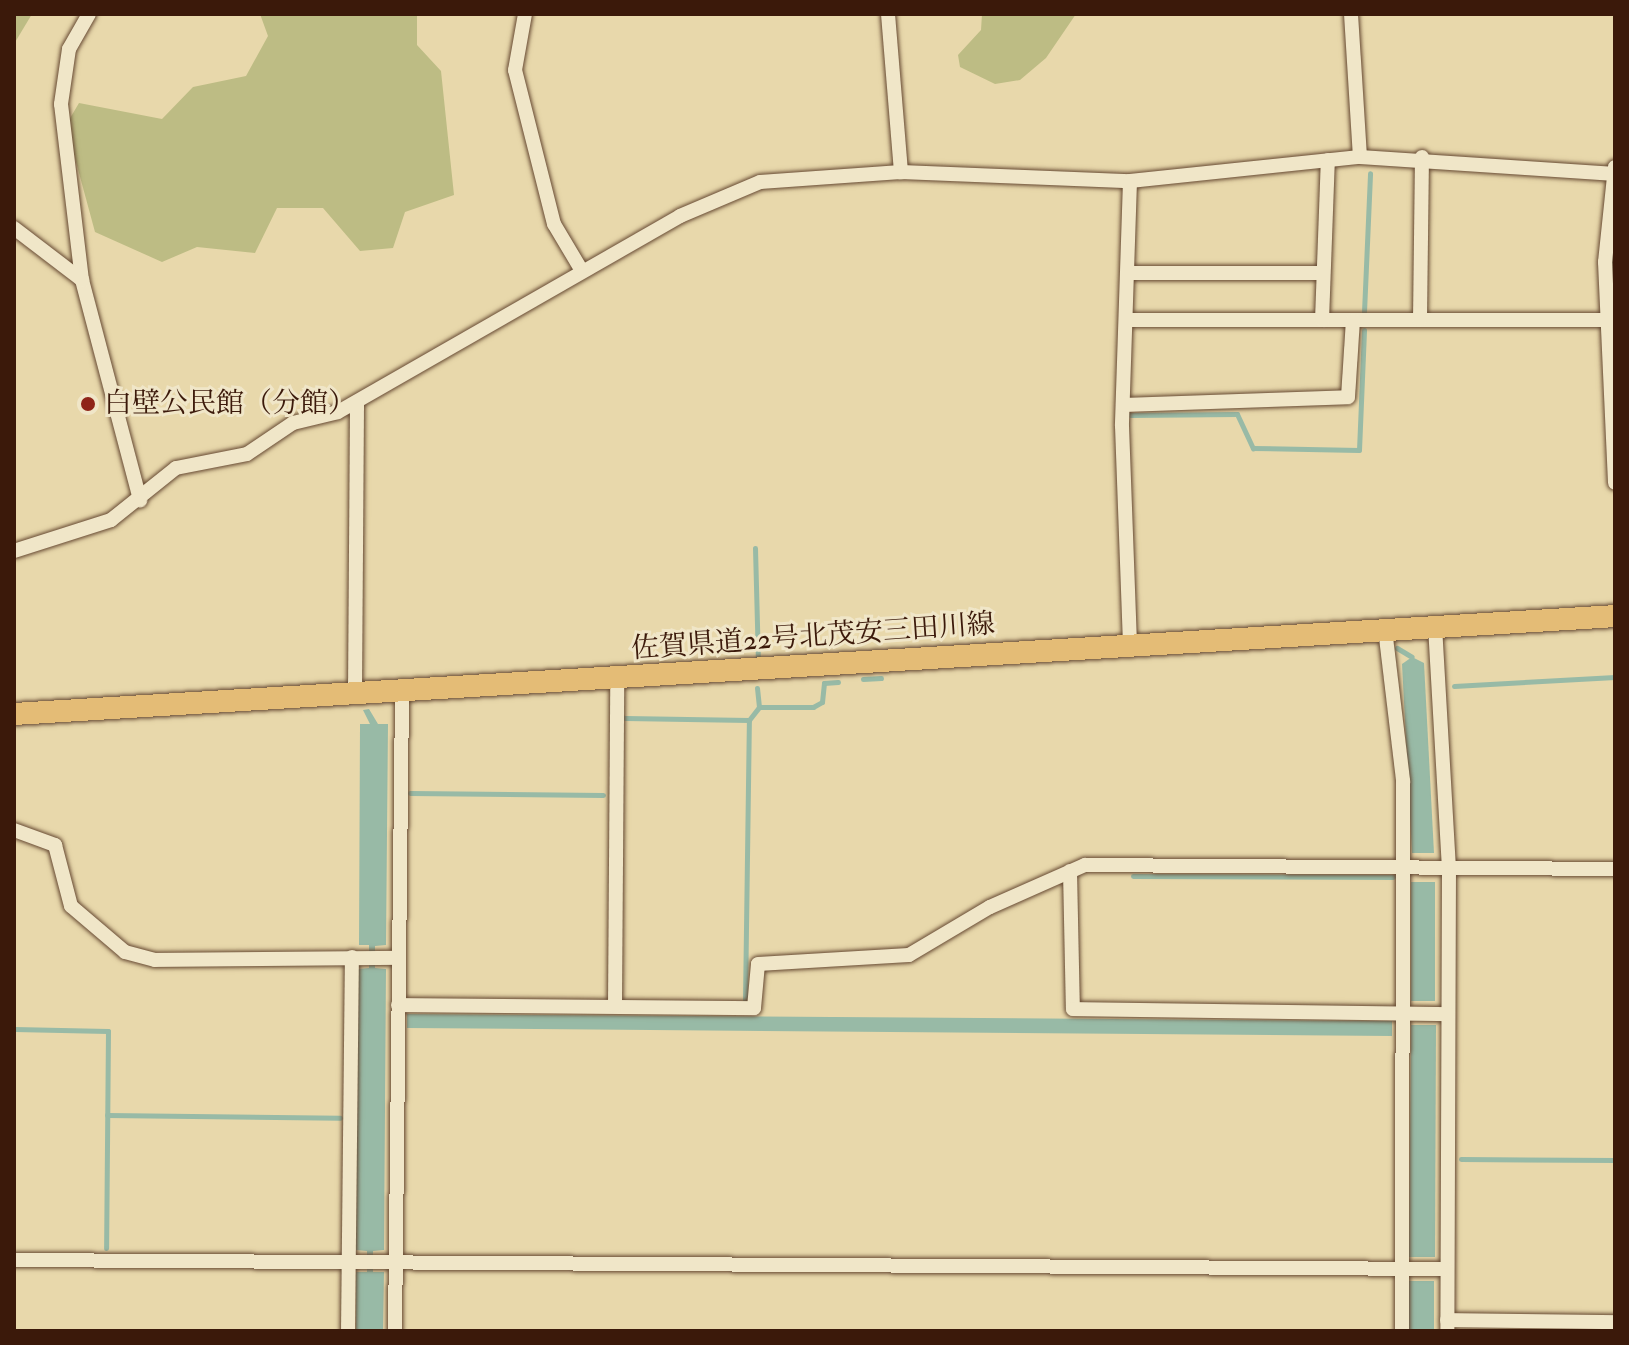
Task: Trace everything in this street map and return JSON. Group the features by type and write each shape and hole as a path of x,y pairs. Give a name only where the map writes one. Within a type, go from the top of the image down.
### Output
{"main road":[{"name":"佐賀県道22号北茂安三田川線","path":"14,714 1615,616"}],"street":[{"path":"89,14 61,78 82,280 140,500"},
{"path":"525,14 515,70 554,224 582,271"},
{"path":"888,14 901,172"},
{"path":"1351,14 1360,157"},
{"path":"14,551 111,520 140,500 176,468 247,454 293,423 357,402 680,216 760,182 901,172 1130,181 1360,157 1422,157 1615,174"},
{"path":"1420,320 1422,157"},
{"path":"1322,320 1328,160"},
{"path":"1615,166 1608,320 1615,483"},
{"path":"1130,181 1131,273 1123,405 1130,646"},
{"path":"14,228 82,280"},
{"path":"1131,273 1323,273"},
{"path":"1129,320 1608,320"},
{"path":"1123,405 1348,397 1353,320"},
{"path":"355,693 357,402"},
{"path":"1435,626 1449,868 1447,1326 1615,1322"},
{"path":"1385,629 1397,693 1403,867 1402,1331"},
{"path":"615,1006 617,679"},
{"path":"395,1331 402,692"},
{"path":"14,830 55,845 71,906 125,952 155,960 399,958"},
{"path":"398,1005 754,1008 758,964 909,955 1070,871 1403,867 1615,869"},
{"path":"1070,871 1073,1009 1448,1014"},
{"path":"348,1331 363,1261 352,957"},
{"path":"14,1260 1446,1269"}],"shaded area":[{"path":"14,14 32,14 14,44"},
{"path":"260,14 417,14 417,45 441,71 454,195 405,212 393,248 360,251 323,208 277,208 255,253 197,247 162,262 95,232 66,125 79,103 162,119 193,87 246,76 268,36"},
{"path":"982,14 1076,14 1046,58 1020,80 995,84 960,67 958,55 981,30"},
{"path":"1412,657 1424,663 1434,853 1412,853 1402,664"},
{"path":"369,709 378,724 388,724 386,945 375,946 375,968 386,969 384,1250 373,1251 373,1272 384,1272 383,1331 356,1331 356,1272 367,1272 367,1251 356,1250 358,969 369,968 369,945 359,945 360,724 370,724 363,710"},
{"path":"1411,882 1435,882 1435,1001 1411,1001"},
{"path":"407,1014 1392,1021 1392,1036 407,1028"},
{"path":"1411,1025 1436,1025 1435,1257 1409,1257"},
{"path":"1409,1281 1434,1281 1434,1331 1409,1331"}],"waterway":[{"path":"1364,312 1370,173"},
{"path":"1614,246 1615,310"},
{"path":"1130,415 1237,414 1253,448 1359,450 1364,330"},
{"path":"755,548 758,659"},
{"path":"1397,648 1412,657"},
{"path":"1454,686 1615,677"},
{"path":"863,679 881,678"},
{"path":"759,707 813,707 822,702 824,683 838,682"},
{"path":"745,1000 749,720 759,707 757,688"},
{"path":"625,718 749,720"},
{"path":"410,793 603,795"},
{"path":"1133,876 1393,877"},
{"path":"14,1029 108,1031 106,1248"},
{"path":"107,1115 340,1118"},
{"path":"1461,1159 1615,1160"}],"place":[{"name":"白壁公民館（分館）","path":"88,404"}]}
